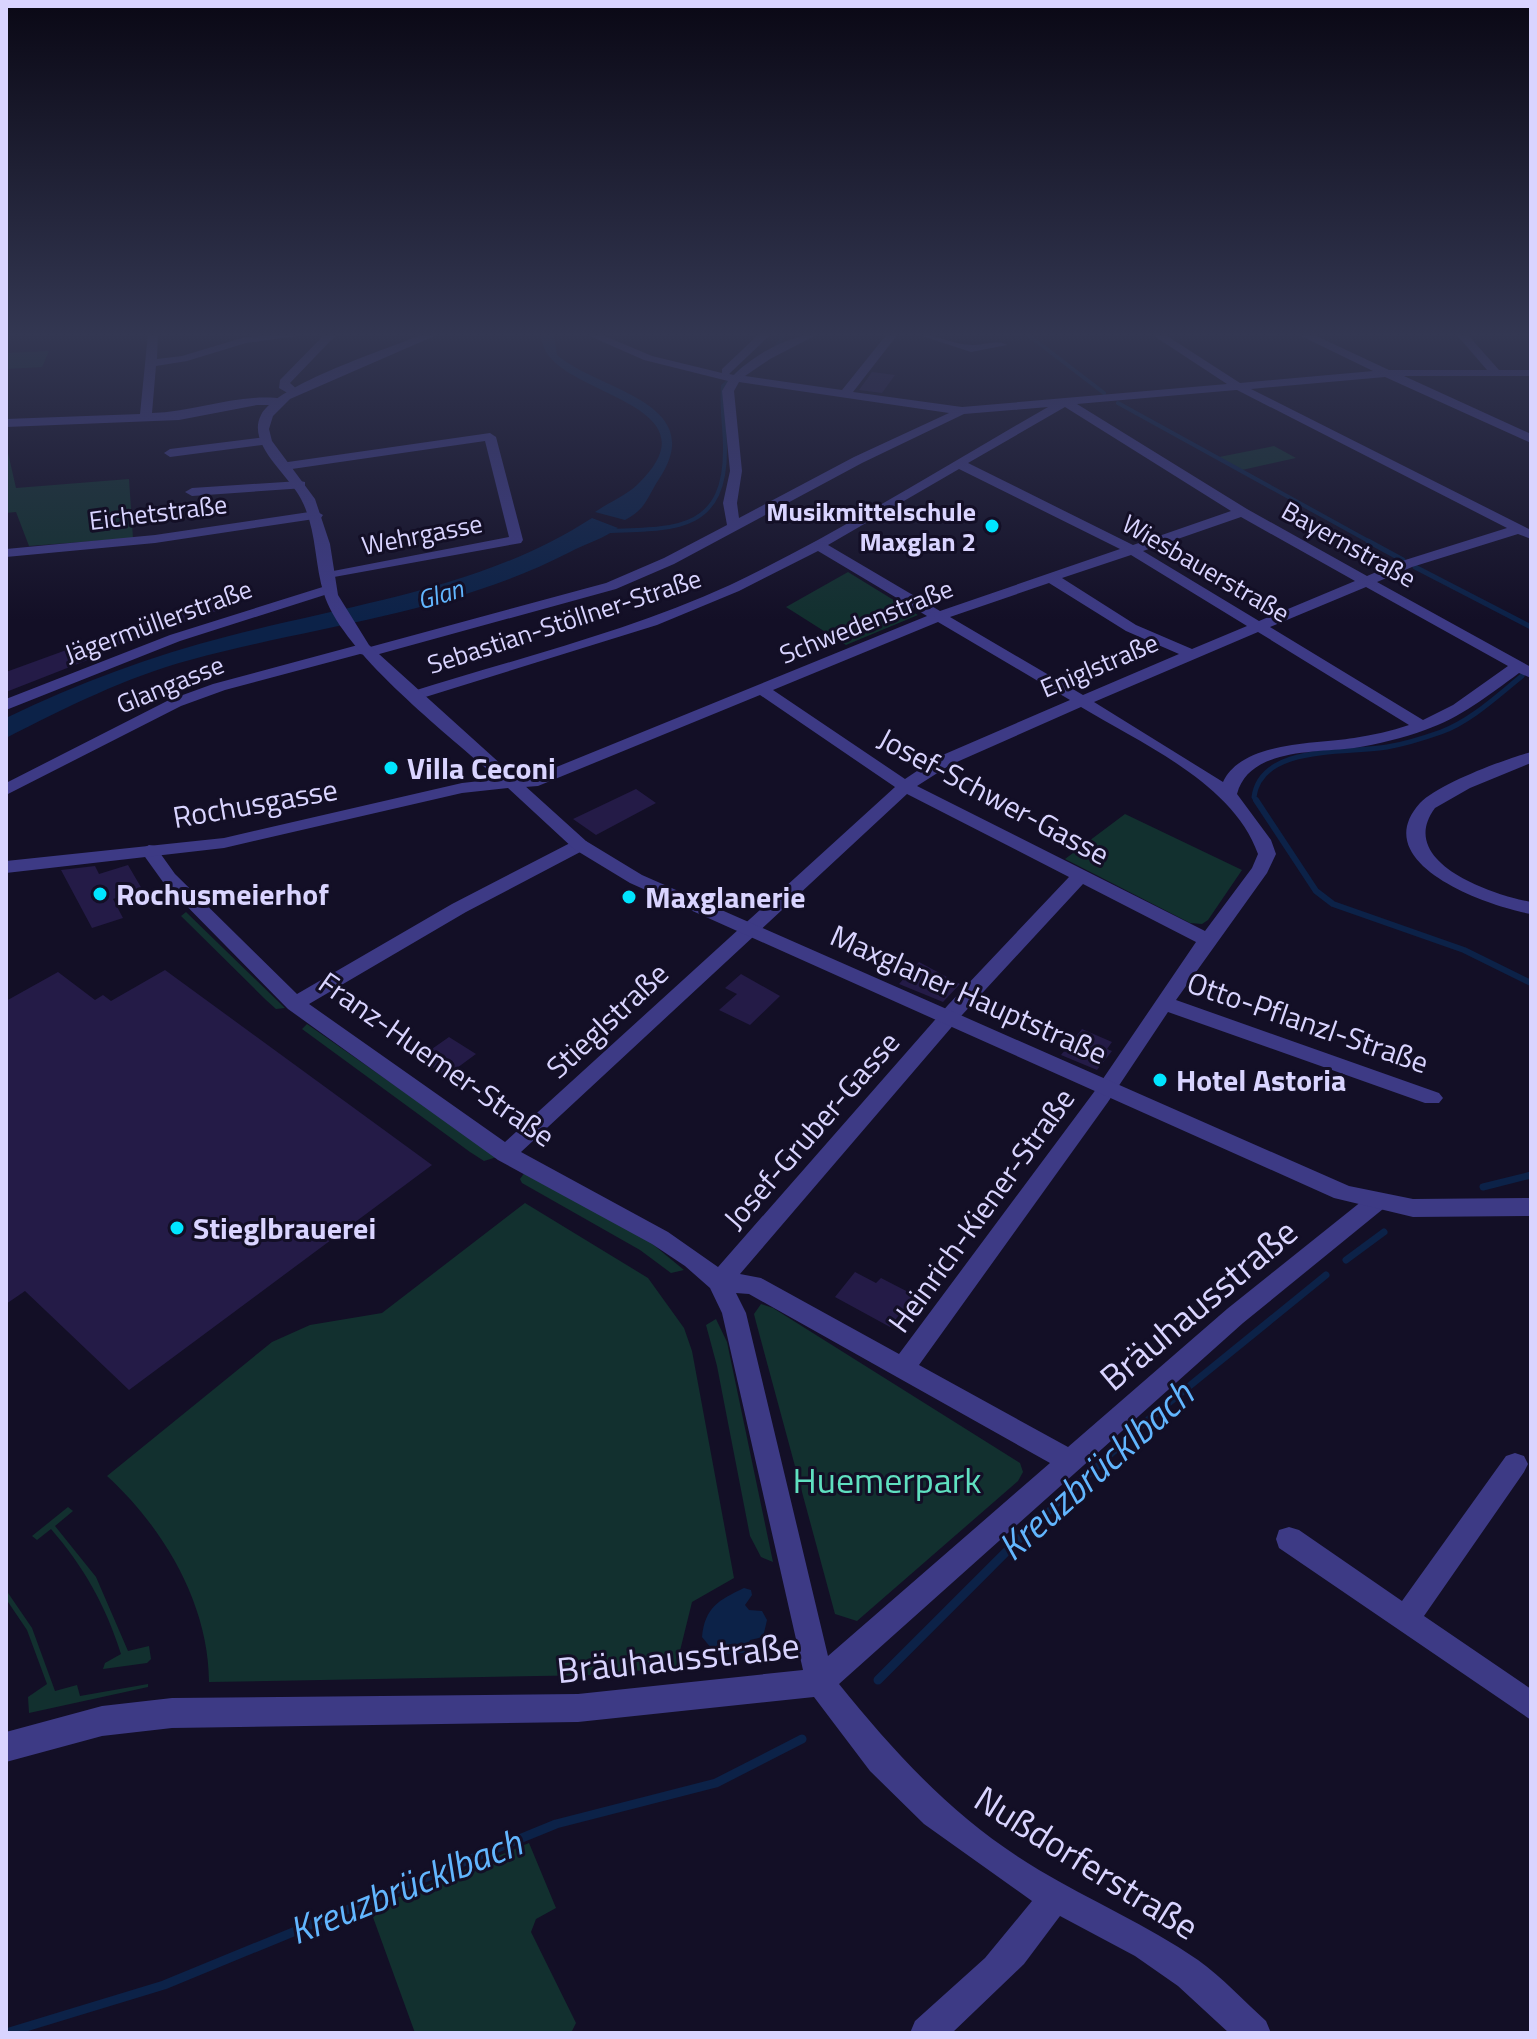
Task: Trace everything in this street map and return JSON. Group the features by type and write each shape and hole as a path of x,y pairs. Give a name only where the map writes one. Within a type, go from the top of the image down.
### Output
{"street":[{"path":"170,453 266,441 263,429"},
{"path":"732,429 736,471 730,503 734,526"},
{"name":"Glangasse","path":"6,790 175,703 219,687 611,586 923,429"},
{"name":"Sebastian-Stöllner-Straße","path":"413,696 676,613 818,545 1019,429"},
{"name":"Bayernstraße","path":"1109,429 1242,512 1523,669"},
{"path":"1322,429 1525,532"},
{"path":"1510,429 1531,439"},
{"name":"Wehrgasse","path":"285,466 490,437 516,540 329,582"},
{"name":"Maxglaner Hauptstraße","path":"266,441 300,485 316,515 329,582 339,610 365,650 580,845 636,879 1375,1203 1427,1211 1531,1207"},
{"name":"Wiesbauerstraße","path":"959,464 1131,549 1422,726"},
{"path":"192,492 300,485"},
{"name":"Schwedenstraße","path":"512,783 532,782 560,772 939,616 1242,512"},
{"name":"Eichetstraße","path":"6,553 155,539 316,515"},
{"name":"Eniglstraße","path":"749,930 906,787 944,761 1407,564 1525,532"},
{"path":"818,545 1204,775 1228,794 1232,778 1257,760 1274,753 1356,742 1422,726 1523,669"},
{"path":"1050,577 1131,628 1191,654"},
{"name":"Jägermüllerstraße","path":"6,705 102,665 329,582"},
{"name":"Josef-Schwer-Gasse","path":"761,689 906,787 1207,940"},
{"path":"1531,757 1427,805 1416,827 1417,845 1453,881 1485,896 1531,908"},
{"name":"Rochusgasse","path":"6,867 254,838 462,788 512,783"},
{"name":"Otto-Pflanzl-Straße","path":"1106,1087 1207,940 1261,869 1267,854 1262,840 1228,794"},
{"path":"295,1004 459,908 580,845"},
{"name":"Franz-Huemer-Straße","path":"149,850 169,878 295,1004 506,1154 660,1238 719,1282 734,1313 820,1682"},
{"name":"Josef-Gruber-Gasse","path":"719,1282 948,1018 1081,875"},
{"name":"Stieglstraße","path":"506,1154 749,930"},
{"name":"Otto-Pflanzl-Straße","path":"1164,1003 1432,1098"},
{"name":"Heinrich-Kiener-Straße","path":"903,1368 1106,1087"},
{"name":"Bräuhausstraße","path":"6,1747 102,1721 172,1713 578,1708 820,1682 1235,1316 1375,1203"},
{"name":"Franz-Huemer-Straße","path":"719,1282 753,1285 1072,1462"},
{"path":"1406,1619 1515,1464"},
{"path":"1289,1539 1531,1706"},
{"name":"Nußdorferstraße","path":"820,1682 881,1760 920,1800 998,1863 1146,1945 1190,1974 1254,2033"},
{"path":"927,2033 991,1977 1033,1931 1054,1896"}],"green space":[{"path":"6,444 16,488 129,479 133,538 29,546 16,512 6,513"},
{"path":"1274,446 1296,458 1242,470 1219,457"},
{"path":"848,572 918,615 846,645 786,607"},
{"path":"1125,814 1242,870 1208,920 1202,924 1190,923 1065,859"},
{"path":"186,912 285,1008 276,1009 266,1000 181,916"},
{"path":"307,1024 497,1157 484,1161 470,1152 302,1029"},
{"path":"525,1172 650,1242 684,1270 671,1273 640,1250 522,1183 520,1179"},
{"path":"525,1203 648,1278 684,1328 692,1351 734,1578 692,1602 676,1667 598,1675 209,1682 201,1624 179,1569 147,1519 107,1476 272,1342 310,1325 382,1313"},
{"name":"Huemerpark","path":"761,1304 773,1308 1020,1463 1023,1472 1018,1481 857,1621 835,1614 754,1314"},
{"path":"716,1319 727,1342 773,1562 761,1557 750,1536 706,1325"},
{"path":"68,1507 73,1511 55,1526 96,1577 128,1651 149,1646 151,1659 147,1663 103,1669 105,1663 121,1654 93,1588 51,1529 37,1540 32,1536"},
{"path":"6,1590 32,1628 55,1691 77,1685 80,1696 148,1684 148,1687 29,1713 28,1697 47,1684 27,1630 6,1599"},
{"path":"529,1843 556,1908 536,1919 531,1932 576,2023 571,2033 415,2033 370,1909"}],"water":[{"path":"657,429 668,429 670,432 671,453 642,507 625,520 595,512 637,485 659,456 660,433"},
{"name":"Glan","path":"592,518 618,528 524,573 478,590 383,616 166,667 96,694 6,738 6,718 115,671 229,636 415,592 461,578 550,542"},
{"path":"744,1588 751,1590 752,1595 745,1605 749,1610 762,1611 767,1620 763,1637 750,1640 745,1653 716,1654 702,1637 706,1618 721,1601"}],"building":[{"path":"223,593 237,604 100,651 103,654 6,692 6,672"},
{"path":"636,789 656,803 596,835 573,819"},
{"name":"Rochusmeierhof","path":"128,865 142,889 113,899 123,918 92,928 61,870 95,866 99,874"},
{"path":"919,962 960,984 943,1002 899,984"},
{"name":"Stieglbrauerei","path":"165,970 432,1165 129,1390 25,1291 6,1304 6,1001 58,972 95,1000 103,995 111,1001"},
{"path":"741,974 780,996 750,1025 719,1010 737,994 725,988"},
{"path":"1082,1029 1112,1042 1107,1049 1112,1051 1097,1070 1061,1055"},
{"path":"449,1037 476,1054 446,1076 419,1058"},
{"path":"855,1272 876,1283 881,1278 914,1295 890,1327 835,1297"}],"waterway":[{"path":"607,531 674,526 706,511 716,496 723,476 724,429"},
{"path":"1165,429 1372,543"},
{"path":"1368,541 1403,560"},
{"path":"1415,567 1531,627"},
{"path":"1257,802 1254,797 1260,780 1272,768 1308,755 1387,747 1441,732 1473,715 1522,676"},
{"path":"1256,800 1316,891 1333,904 1464,950 1531,983"},
{"name":"Kreuzbrücklbach","path":"1483,1187 1531,1175"},
{"name":"Kreuzbrücklbach","path":"1346,1260 1384,1232"},
{"name":"Kreuzbrücklbach","path":"1026,1532 1150,1418 1326,1275"},
{"name":"Kreuzbrücklbach","path":"878,1680 1026,1532"},
{"name":"Kreuzbrücklbach","path":"6,2033 164,1985 556,1824 716,1783 802,1739"}],"place":[{"name":"Musikmittelschule Maxglan 2","path":"992,526"},
{"name":"Villa Ceconi","path":"391,768"},
{"name":"Rochusmeierhof","path":"100,894"},
{"name":"Maxglanerie","path":"629,897"},
{"name":"Hotel Astoria","path":"1160,1080"},
{"name":"Stieglbrauerei","path":"177,1228"}]}
